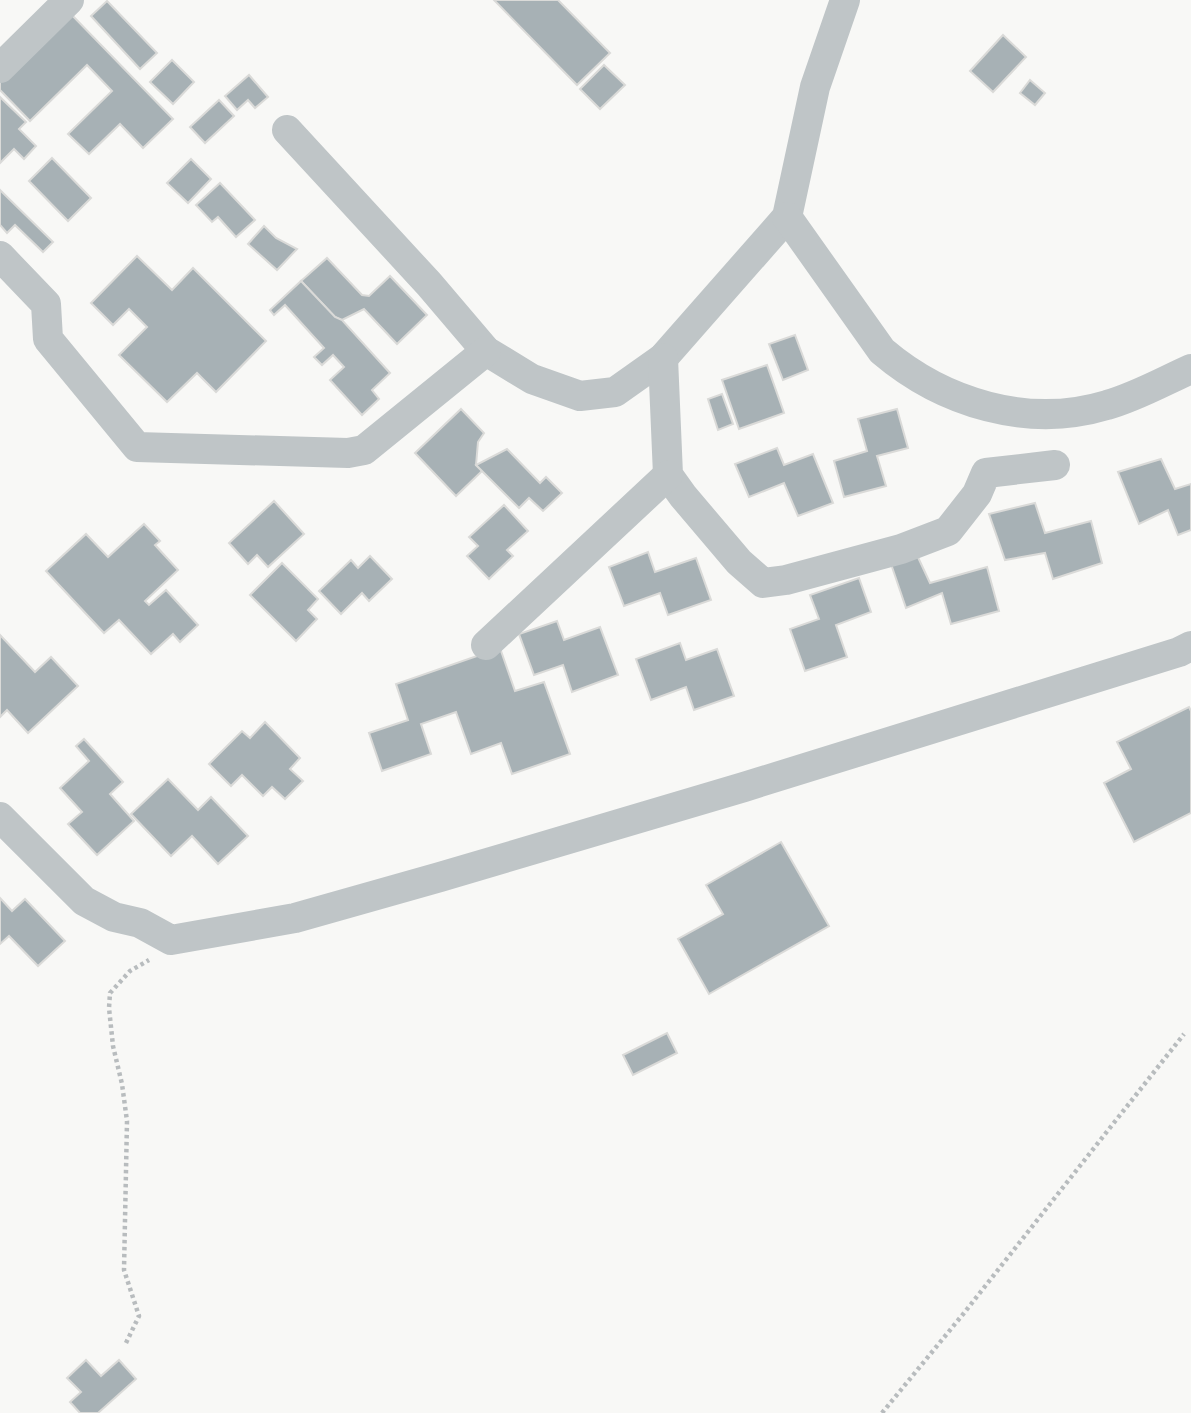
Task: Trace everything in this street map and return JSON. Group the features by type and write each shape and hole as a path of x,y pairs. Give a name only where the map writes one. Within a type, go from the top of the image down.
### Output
{"street":[{"path":"0,68 69,0"},
{"path":"287,130 486,351 532,379 580,396 615,392 663,358 787,217 815,87 845,0"},
{"path":"787,217 882,351 902,368 944,391 995,409 1060,415 1107,405 1191,369"},
{"path":"0,256 46,304 48,338 137,447 348,453 365,450 486,351"},
{"path":"663,358 668,475 682,496 738,562 763,583 786,580 901,549 948,531 977,494 986,473 1055,465"},
{"path":"486,645 668,475"},
{"path":"0,817 84,901 114,917 140,923 171,940 295,918 440,877 744,787 1191,646"}],"path":[{"path":"110,993 113,1046 127,1121 124,1270 139,1316 126,1343"},
{"path":"882,1413 988,1284 1184,1034"}],"building":[{"path":"494,0 558,0 610,53 577,85"},
{"path":"107,1 157,53 140,69 91,16"},
{"path":"67,10 173,119 143,148 120,124 89,154 68,134 112,91 87,65 30,121 0,90 0,75"},
{"path":"1003,35 1026,57 993,92 970,71"},
{"path":"172,60 194,82 173,104 150,82"},
{"path":"604,65 625,85 600,109 580,89"},
{"path":"249,75 268,97 255,108 248,100 237,110 225,96"},
{"path":"1030,80 1045,93 1035,105 1020,93"},
{"path":"0,97 26,122 19,129 36,146 24,159 14,149 0,163"},
{"path":"219,100 234,116 205,143 190,127"},
{"path":"52,158 91,198 68,221 29,181"},
{"path":"191,159 211,179 188,203 167,183"},
{"path":"220,183 255,220 236,237 218,217 212,222 196,205"},
{"path":"0,190 53,242 43,252 15,225 7,233 0,225"},
{"path":"264,226 276,238 297,249 277,270 248,244"},
{"path":"137,256 172,290 193,268 266,341 216,392 197,373 167,402 119,355 147,327 129,309 113,325 91,303"},
{"path":"327,258 362,295 369,296 390,276 427,315 397,344 364,309 342,320 335,317 301,281"},
{"path":"301,281 335,317 342,320 390,373 372,390 379,399 362,415 330,380 344,367 333,355 322,365 314,357 324,348 285,305 274,315 270,310"},
{"path":"795,335 808,370 783,380 769,344"},
{"path":"767,365 784,413 739,429 722,380"},
{"path":"722,394 733,424 718,430 708,399"},
{"path":"461,409 484,433 478,442 476,465 482,471 456,496 415,453"},
{"path":"897,409 908,448 877,456 886,486 844,497 834,461 867,451 858,419"},
{"path":"777,448 784,465 813,454 833,503 798,516 784,483 749,497 735,464"},
{"path":"507,449 540,483 546,477 562,493 543,511 529,498 519,508 476,465"},
{"path":"1161,459 1175,489 1191,484 1191,530 1178,535 1168,510 1139,524 1118,472"},
{"path":"274,501 304,534 268,567 257,555 248,564 229,543"},
{"path":"1035,503 1045,533 1091,521 1102,563 1053,579 1045,553 1005,560 989,514"},
{"path":"504,505 528,531 507,550 513,556 489,579 467,556 478,546 469,537"},
{"path":"144,524 160,541 155,545 178,570 145,601 149,605 166,590 198,625 180,642 173,634 151,654 119,620 104,633 46,571 86,534 108,557"},
{"path":"648,552 655,572 696,558 711,600 668,615 660,593 624,606 609,567"},
{"path":"916,553 930,583 987,567 999,611 951,624 942,593 906,608 890,561"},
{"path":"370,556 392,579 369,601 362,593 341,614 319,591 351,560 358,568"},
{"path":"282,563 318,599 308,610 317,619 296,641 250,595"},
{"path":"859,578 871,612 836,625 847,657 805,671 790,629 819,619 810,595"},
{"path":"557,621 564,640 600,627 618,675 572,692 563,665 534,675 519,634"},
{"path":"0,635 35,672 51,657 78,686 28,733 7,710 0,717"},
{"path":"680,643 686,660 717,649 734,696 694,710 686,687 651,700 636,659"},
{"path":"500,648 515,691 544,682 570,754 512,774 501,743 471,754 456,712 421,724 431,754 382,771 369,733 408,720 396,684"},
{"path":"1189,707 1191,813 1134,842 1104,783 1131,769 1117,742"},
{"path":"265,722 300,758 290,769 303,781 285,799 272,787 263,796 242,775 231,786 209,764 242,731 250,738"},
{"path":"84,739 123,782 110,794 134,821 97,855 68,824 82,812 60,788 89,761 76,746"},
{"path":"168,779 198,810 211,797 248,836 218,864 192,836 171,856 131,814"},
{"path":"781,842 829,926 709,994 678,939 723,914 706,885"},
{"path":"0,898 12,911 25,899 65,941 38,966 9,936 0,944"},
{"path":"667,1033 677,1053 633,1075 623,1055"},
{"path":"86,1360 101,1376 119,1360 136,1379 98,1413 80,1413 70,1402 81,1392 67,1378"}]}
